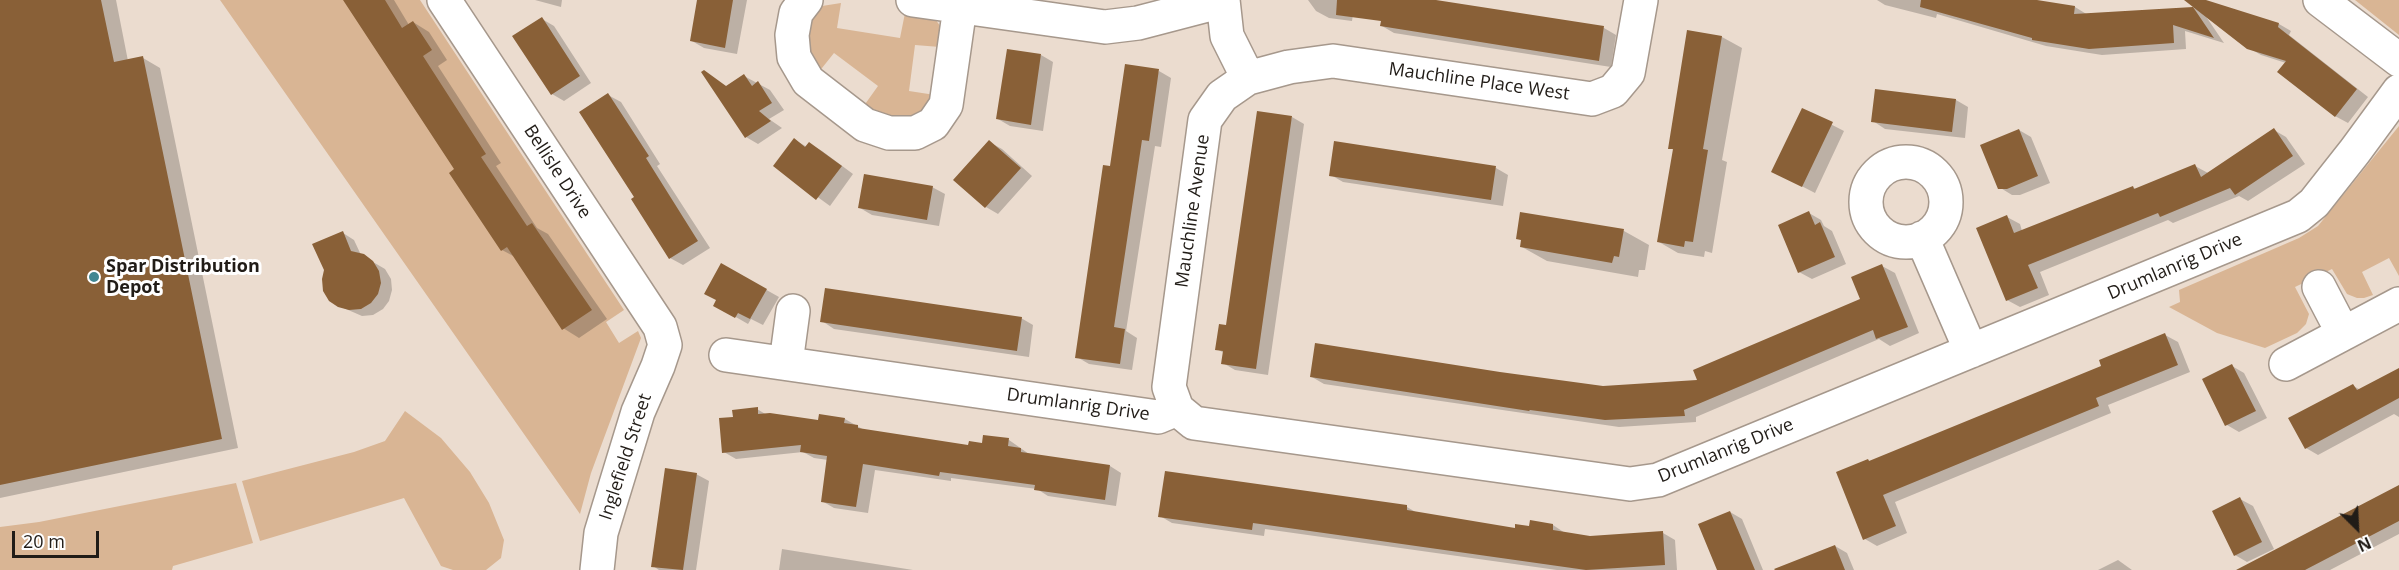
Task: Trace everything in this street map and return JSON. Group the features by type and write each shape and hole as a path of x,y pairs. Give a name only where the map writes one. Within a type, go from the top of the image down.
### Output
{"street":[{"name":"Bellisle Drive","path":"444,0 660,327 665,345"},
{"path":"806,0 796,13 792,35 794,57 808,81 865,125 889,133 915,133 933,124 946,105 960,7"},
{"path":"913,0 1105,27 1138,23 1222,3 1227,36 1248,78"},
{"name":"Mauchline Place West","path":"1248,78 1289,67 1333,61 1592,99 1613,91 1628,73 1641,0"},
{"path":"2320,0 2399,60"},
{"name":"Mauchline Avenue","path":"1177,409 1169,387 1205,120 1222,96 1248,78"},
{"name":"Drumlanrig Drive","path":"726,355 1158,417 1177,409 1194,423 1630,484 1658,480 2298,216 2314,202 2399,91"},
{"path":"1923,238 1971,351"},
{"path":"2319,287 2343,333"},
{"path":"2286,364 2399,304"},
{"path":"786,363 793,311"},
{"name":"Inglefield Street","path":"597,570 601,533 614,489 638,412 665,345"}],"shaded area":[{"path":"220,0 420,0 624,310 606,322 619,343 638,331 641,338 591,473 580,514"},
{"path":"2355,0 2399,0 2399,35"},
{"path":"841,3 837,28 900,38 905,13 933,16 943,30 940,47 915,45 909,91 935,95 923,117 898,123 863,107 878,86 834,53 818,73 809,58 806,41 813,13 822,6"},
{"path":"2399,126 2399,276 2389,258 2362,272 2373,295 2364,298 2347,294 2332,269 2295,287 2309,314 2306,324 2297,333 2265,348 2217,333 2169,307 2180,302 2179,290 2299,238 2318,226"},
{"path":"405,411 441,438 470,472 489,503 504,540 501,558 486,570 453,570 441,566 404,498 260,541 242,481 354,452 385,441"},
{"path":"236,483 253,543 173,566 172,570 0,570 0,527 39,522"}],"building":[{"name":"Spar Distribution Depot","path":"0,0 101,0 114,62 143,56 222,439 0,485"},
{"path":"343,0 385,0 402,28 413,21 432,50 423,56 486,154 481,157 527,226 532,223 592,310 562,330 507,247 501,251 449,173 454,169"},
{"path":"697,0 733,0 725,48 690,41"},
{"path":"1337,0 1436,0 1604,26 1599,61 1380,26 1381,21 1336,15"},
{"path":"1921,0 2037,0 2075,6 2074,14 2193,7 2214,38 2173,25 2174,43 2089,49 2032,40 2032,38 1920,7"},
{"path":"2184,0 2206,0 2279,23 2278,27 2357,89 2335,117 2277,72 2286,61 2247,49"},
{"path":"542,17 580,76 551,95 512,36"},
{"path":"1687,30 1722,36 1703,149 1708,150 1693,242 1685,241 1684,247 1657,242 1673,149 1668,149"},
{"path":"1007,49 1041,54 1031,125 996,119"},
{"path":"1125,64 1159,69 1149,141 1142,140 1114,327 1125,329 1120,364 1075,358 1103,165 1110,166"},
{"path":"704,70 726,86 744,74 752,86 758,81 772,103 759,111 771,121 745,138 701,72"},
{"path":"1875,89 1956,99 1952,132 1871,122"},
{"path":"608,93 649,156 646,158 698,241 669,259 631,199 634,197 579,112"},
{"path":"1802,108 1833,122 1802,187 1771,172"},
{"path":"1257,111 1292,116 1256,369 1221,364 1223,351 1215,350 1219,324 1226,325"},
{"path":"2274,128 2293,156 2235,195 2230,188 2160,217 2158,213 2028,265 2038,288 2006,301 1976,228 2007,215 2014,233 2195,164 2201,177"},
{"path":"2019,129 2038,176 2007,189 1998,189 1980,145"},
{"path":"794,138 805,147 809,142 842,166 816,200 773,166"},
{"path":"989,140 1021,168 985,208 953,180"},
{"path":"1334,141 1496,166 1491,200 1329,176"},
{"path":"864,174 933,186 927,220 858,208"},
{"path":"1809,211 1815,225 1820,222 1835,257 1798,273 1778,225"},
{"path":"1520,212 1624,229 1619,257 1614,256 1612,263 1520,247 1521,240 1516,239"},
{"path":"343,231 351,251 364,254 373,261 379,271 381,283 378,294 371,303 361,309 349,310 329,301 323,291 324,270 312,244"},
{"path":"721,263 767,289 750,319 738,313 735,318 713,306 716,300 704,294"},
{"path":"1882,264 1908,327 1876,339 1873,330 1684,410 1685,416 1605,420 1529,411 1310,377 1315,343 1603,386 1697,380 1693,370 1860,299 1851,277"},
{"path":"825,288 1022,317 1017,351 820,322"},
{"path":"2165,333 2178,365 2096,398 2099,406 1883,495 1896,526 1863,540 1836,472 1868,459 1869,461 2101,366 2099,360"},
{"path":"2232,364 2256,411 2225,426 2202,379"},
{"path":"2399,368 2399,398 2305,449 2288,418 2353,384 2357,390"},
{"path":"758,407 758,414 770,413 818,420 819,414 845,418 844,423 858,425 858,428 968,445 969,441 982,443 983,435 1009,438 1008,446 1021,448 1021,452 1110,465 1105,500 1034,490 1035,485 940,472 939,476 863,464 856,507 821,502 827,456 800,452 801,445 722,453 719,418 733,417 732,410"},
{"path":"665,468 697,473 683,570 651,567"},
{"path":"1165,471 1407,505 1407,510 1515,528 1515,524 1529,526 1530,520 1553,524 1553,530 1590,536 1663,531 1665,565 1586,570 1253,523 1252,530 1158,517"},
{"path":"2399,485 2399,521 2305,570 2236,570"},
{"path":"2240,497 2262,542 2234,556 2212,511"},
{"path":"1730,511 1755,570 1717,570 1698,524"},
{"path":"1835,545 1845,570 1774,569"}],"place":[{"name":"Spar Distribution Depot","path":"94,277"}]}
